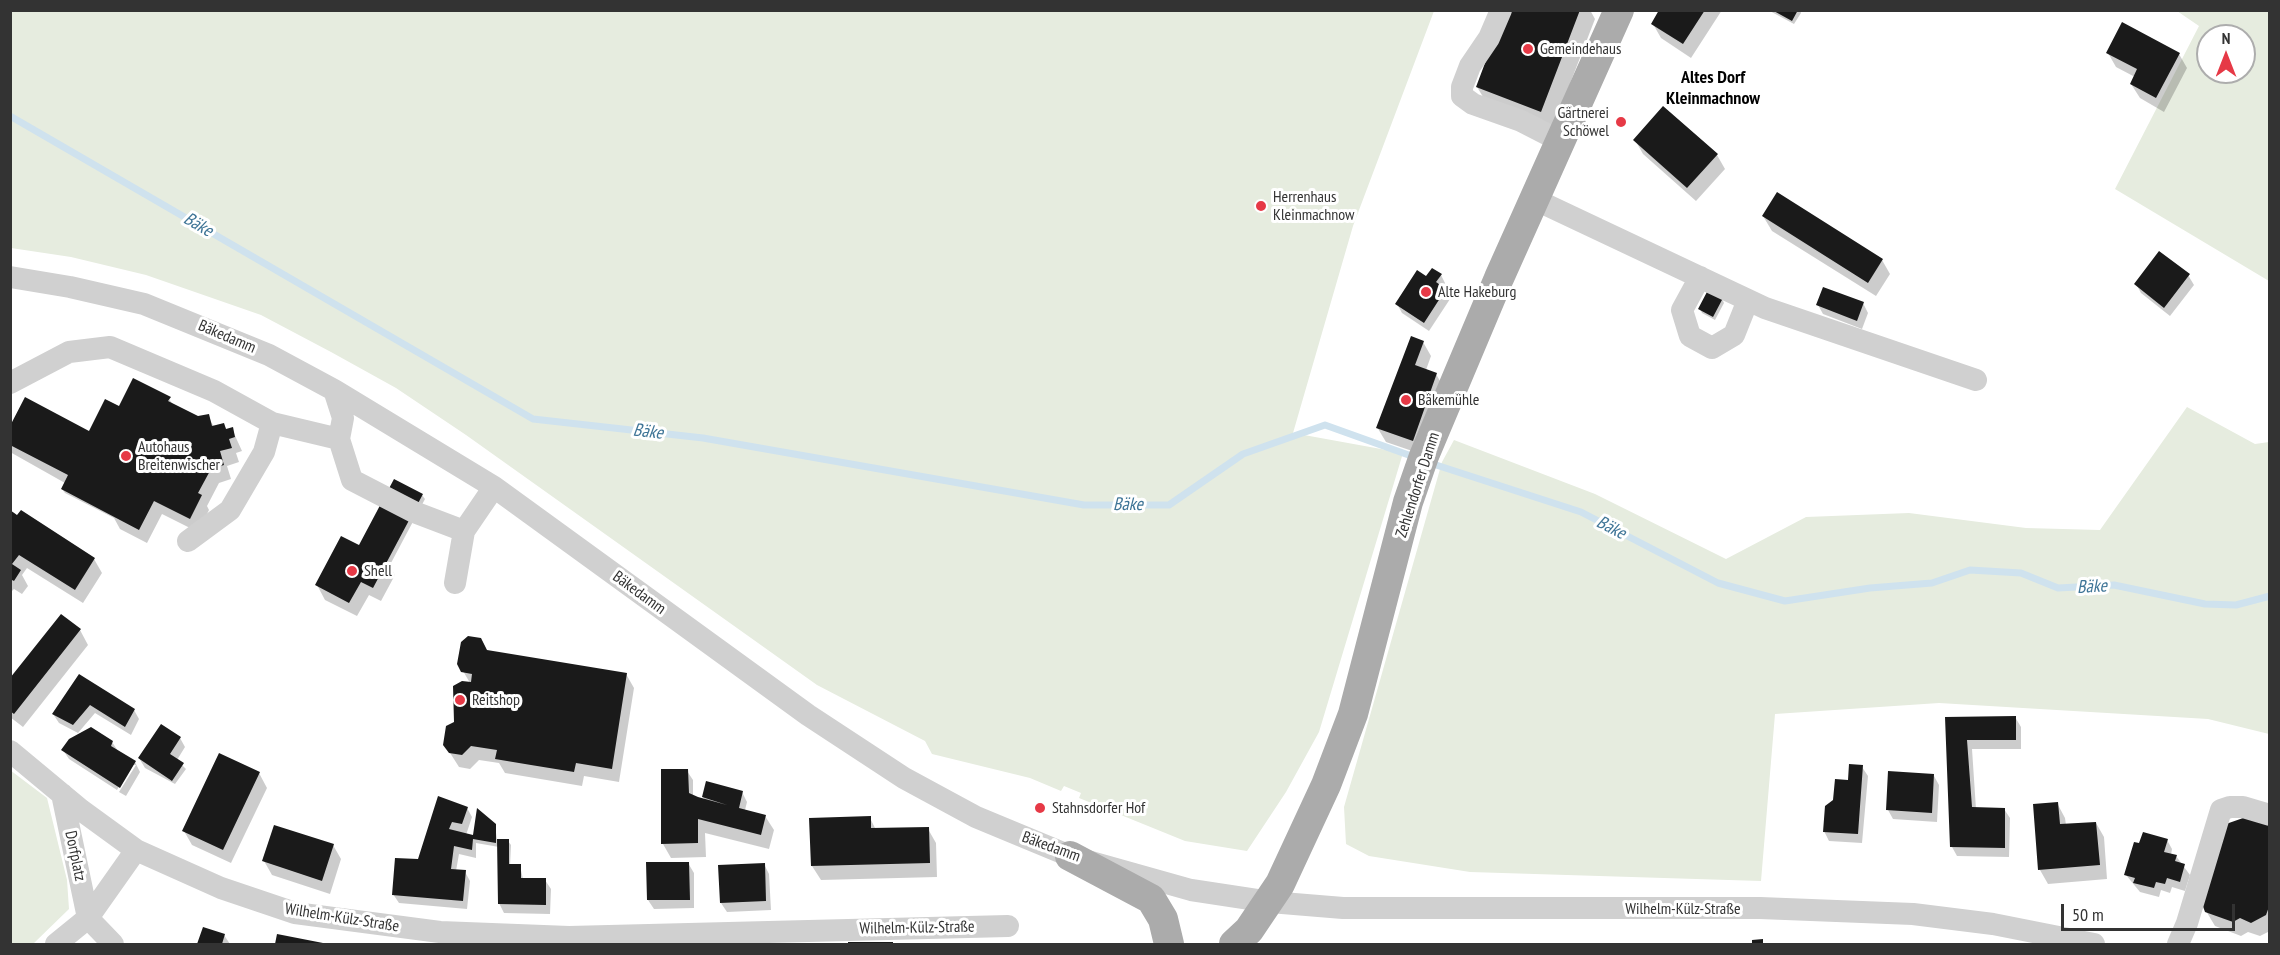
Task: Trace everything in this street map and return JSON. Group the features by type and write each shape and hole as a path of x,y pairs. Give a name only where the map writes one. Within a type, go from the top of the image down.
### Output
{"main road":[{"name":"Zehlendorfer Damm","path":"1234,945 1249,930 1270,902 1290,866 1326,785 1353,714 1408,502 1424,456 1534,199 1619,10"},
{"path":"1070,856 1151,899 1163,919 1169,945"}],"street":[{"path":"1501,10 1489,38 1470,66 1461,87 1462,96 1473,104 1521,121 1560,141"},
{"path":"1534,199 1748,300 1976,380"},
{"name":"Bäkedamm","path":"10,277 70,287 144,304 270,355 334,390 494,487 808,715 904,778 976,817 1070,856 1191,890 1270,902"},
{"path":"1700,277 1682,310 1690,336 1712,348 1734,335 1748,300"},
{"path":"10,383 69,352 110,347 214,391 272,423 339,439"},
{"path":"334,390 343,418 339,439 352,480 414,512 464,531"},
{"path":"188,541 230,510 264,452 272,423"},
{"path":"455,583 464,531 494,487"},
{"name":"Wilhelm-Külz-Straße","path":"10,751 136,850 221,888 295,913 440,932 573,941 739,939 1008,926"},
{"name":"Dorfplatz","path":"62,794 88,918"},
{"path":"2178,945 2187,923 2221,810 2243,807 2270,815"},
{"name":"Dorfplatz","path":"56,945 88,918 136,850"},
{"name":"Wilhelm-Külz-Straße","path":"1270,902 1359,910 1760,908 1913,914 1993,924 2094,945"},
{"path":"88,918 113,945"}],"shaded area":[{"path":"11,10 1434,11 1353,226 1293,433 1403,453 1319,732 1286,792 1247,851 1185,841 1079,798 1081,793 1064,786 1061,791 1030,778 932,754 925,741 817,685 466,435 396,388 331,352 261,315 146,275 71,257 11,248"},
{"path":"2177,11 2269,11 2269,281 2115,189 2196,32 2196,84 2256,84 2256,24 2196,24"},
{"path":"2187,407 2255,444 2269,442 2269,734 2208,719 1939,703 1775,714 1761,881 1470,872 1369,856 1346,844 1344,807 1442,462 1454,440 1595,494 1726,559 1806,517 1909,513 2026,528 2100,530"},
{"path":"10,770 47,798 67,880 69,909 33,944 11,944"}],"building":[{"name":"Gemeindehaus","path":"1505,10 1580,10 1541,112 1476,87"},
{"path":"1659,10 1705,10 1683,44 1651,24"},
{"path":"1772,10 1798,10 1792,21"},
{"path":"2122,22 2180,53 2156,98 2130,84 2137,69 2106,53"},
{"path":"1663,106 1718,154 1687,188 1633,140"},
{"path":"1777,192 1883,259 1868,283 1762,216"},
{"path":"2159,251 2190,274 2164,308 2134,284"},
{"path":"1432,268 1442,274 1436,282 1446,289 1424,323 1395,304 1417,270 1426,276"},
{"path":"1823,287 1864,302 1857,321 1816,305"},
{"path":"1708,290 1723,298 1713,317 1698,309"},
{"name":"Bäkemühle","path":"1411,336 1424,341 1415,365 1437,373 1413,441 1376,428"},
{"name":"Autohaus Breitenwischer","path":"133,378 171,397 168,401 198,416 209,414 212,426 224,423 226,429 233,427 235,437 229,439 232,448 220,451 224,465 211,469 198,493 202,495 190,519 154,501 139,530 61,489 68,475 10,445 10,426 25,397 89,431 105,399 119,406"},
{"path":"394,479 423,494 373,588 361,582 349,603 315,585 341,536 359,545"},
{"path":"10,510 17,515 21,510 95,558 75,590 19,555 12,564 21,570 14,581 10,579"},
{"path":"61,614 81,629 14,714 10,711 10,678"},
{"path":"468,636 481,638 487,650 627,673 612,769 576,763 574,772 531,765 495,759 497,750 471,746 462,755 449,753 443,745 446,726 454,722 453,686 462,681 471,682 472,674 461,672 457,664 461,642"},
{"path":"79,674 135,709 125,727 90,705 73,725 52,714"},
{"path":"2016,716 2016,740 1967,740 1972,807 2005,808 2005,848 1950,847 1945,717"},
{"path":"161,724 181,737 170,754 184,763 172,781 138,758"},
{"path":"91,727 113,741 111,746 136,761 120,788 61,750 69,739"},
{"path":"219,753 260,772 223,850 182,831"},
{"path":"1849,764 1863,765 1858,834 1823,832 1825,806 1833,800 1835,779 1848,780"},
{"path":"661,769 688,769 689,793 727,805 702,797 706,781 743,791 739,808 766,815 761,835 698,819 698,843 661,844"},
{"path":"1888,771 1934,774 1932,813 1886,810"},
{"path":"438,796 468,807 462,824 452,822 449,829 473,835 477,808 496,824 496,843 473,839 472,850 454,846 451,869 466,870 463,901 392,895 395,858 418,859"},
{"path":"2058,802 2060,824 2096,822 2100,865 2038,870 2033,804"},
{"path":"871,816 871,828 929,827 930,863 811,866 809,818"},
{"path":"2246,817 2270,825 2270,904 2266,915 2251,923 2240,918 2233,922 2205,912 2199,895 2226,824"},
{"path":"274,825 334,844 322,881 262,861"},
{"path":"2143,832 2168,839 2164,852 2177,855 2175,861 2185,864 2180,882 2167,878 2165,884 2156,882 2154,888 2133,883 2135,878 2124,875 2134,842 2139,843"},
{"path":"497,839 509,839 509,864 521,864 521,878 546,878 546,905 498,904"},
{"path":"646,862 689,862 690,900 647,900"},
{"path":"765,863 766,901 720,903 718,865"},
{"path":"203,927 225,934 222,944 197,944"},
{"path":"277,934 323,943 323,944 275,944"},
{"path":"1763,939 1763,944 1752,944 1752,940"},
{"path":"848,942 893,942 893,944 848,944"}],"waterway":[{"name":"Bäke","path":"10,116 533,419 703,438 1084,505 1169,505 1243,454 1325,425 1417,458"},
{"name":"Bäke","path":"1430,463 1581,512 1718,583 1785,601 1870,588 1932,583 1970,570 2021,573 2058,588 2114,585 2205,604 2236,605 2270,596"}],"place":[{"name":"Gemeindehaus","path":"1528,49"},
{"name":"Gärtnerei Schöwel","path":"1621,122"},
{"name":"Herrenhaus Kleinmachnow","path":"1261,206"},
{"name":"Alte Hakeburg","path":"1426,292"},
{"name":"Bäkemühle","path":"1406,400"},
{"name":"Autohaus Breitenwischer","path":"126,456"},
{"name":"Shell","path":"352,571"},
{"name":"Reitshop","path":"460,700"},
{"name":"Stahnsdorfer Hof","path":"1040,808"}],"district":[{"name":"Altes Dorf Kleinmachnow","path":"1713,88"}]}
